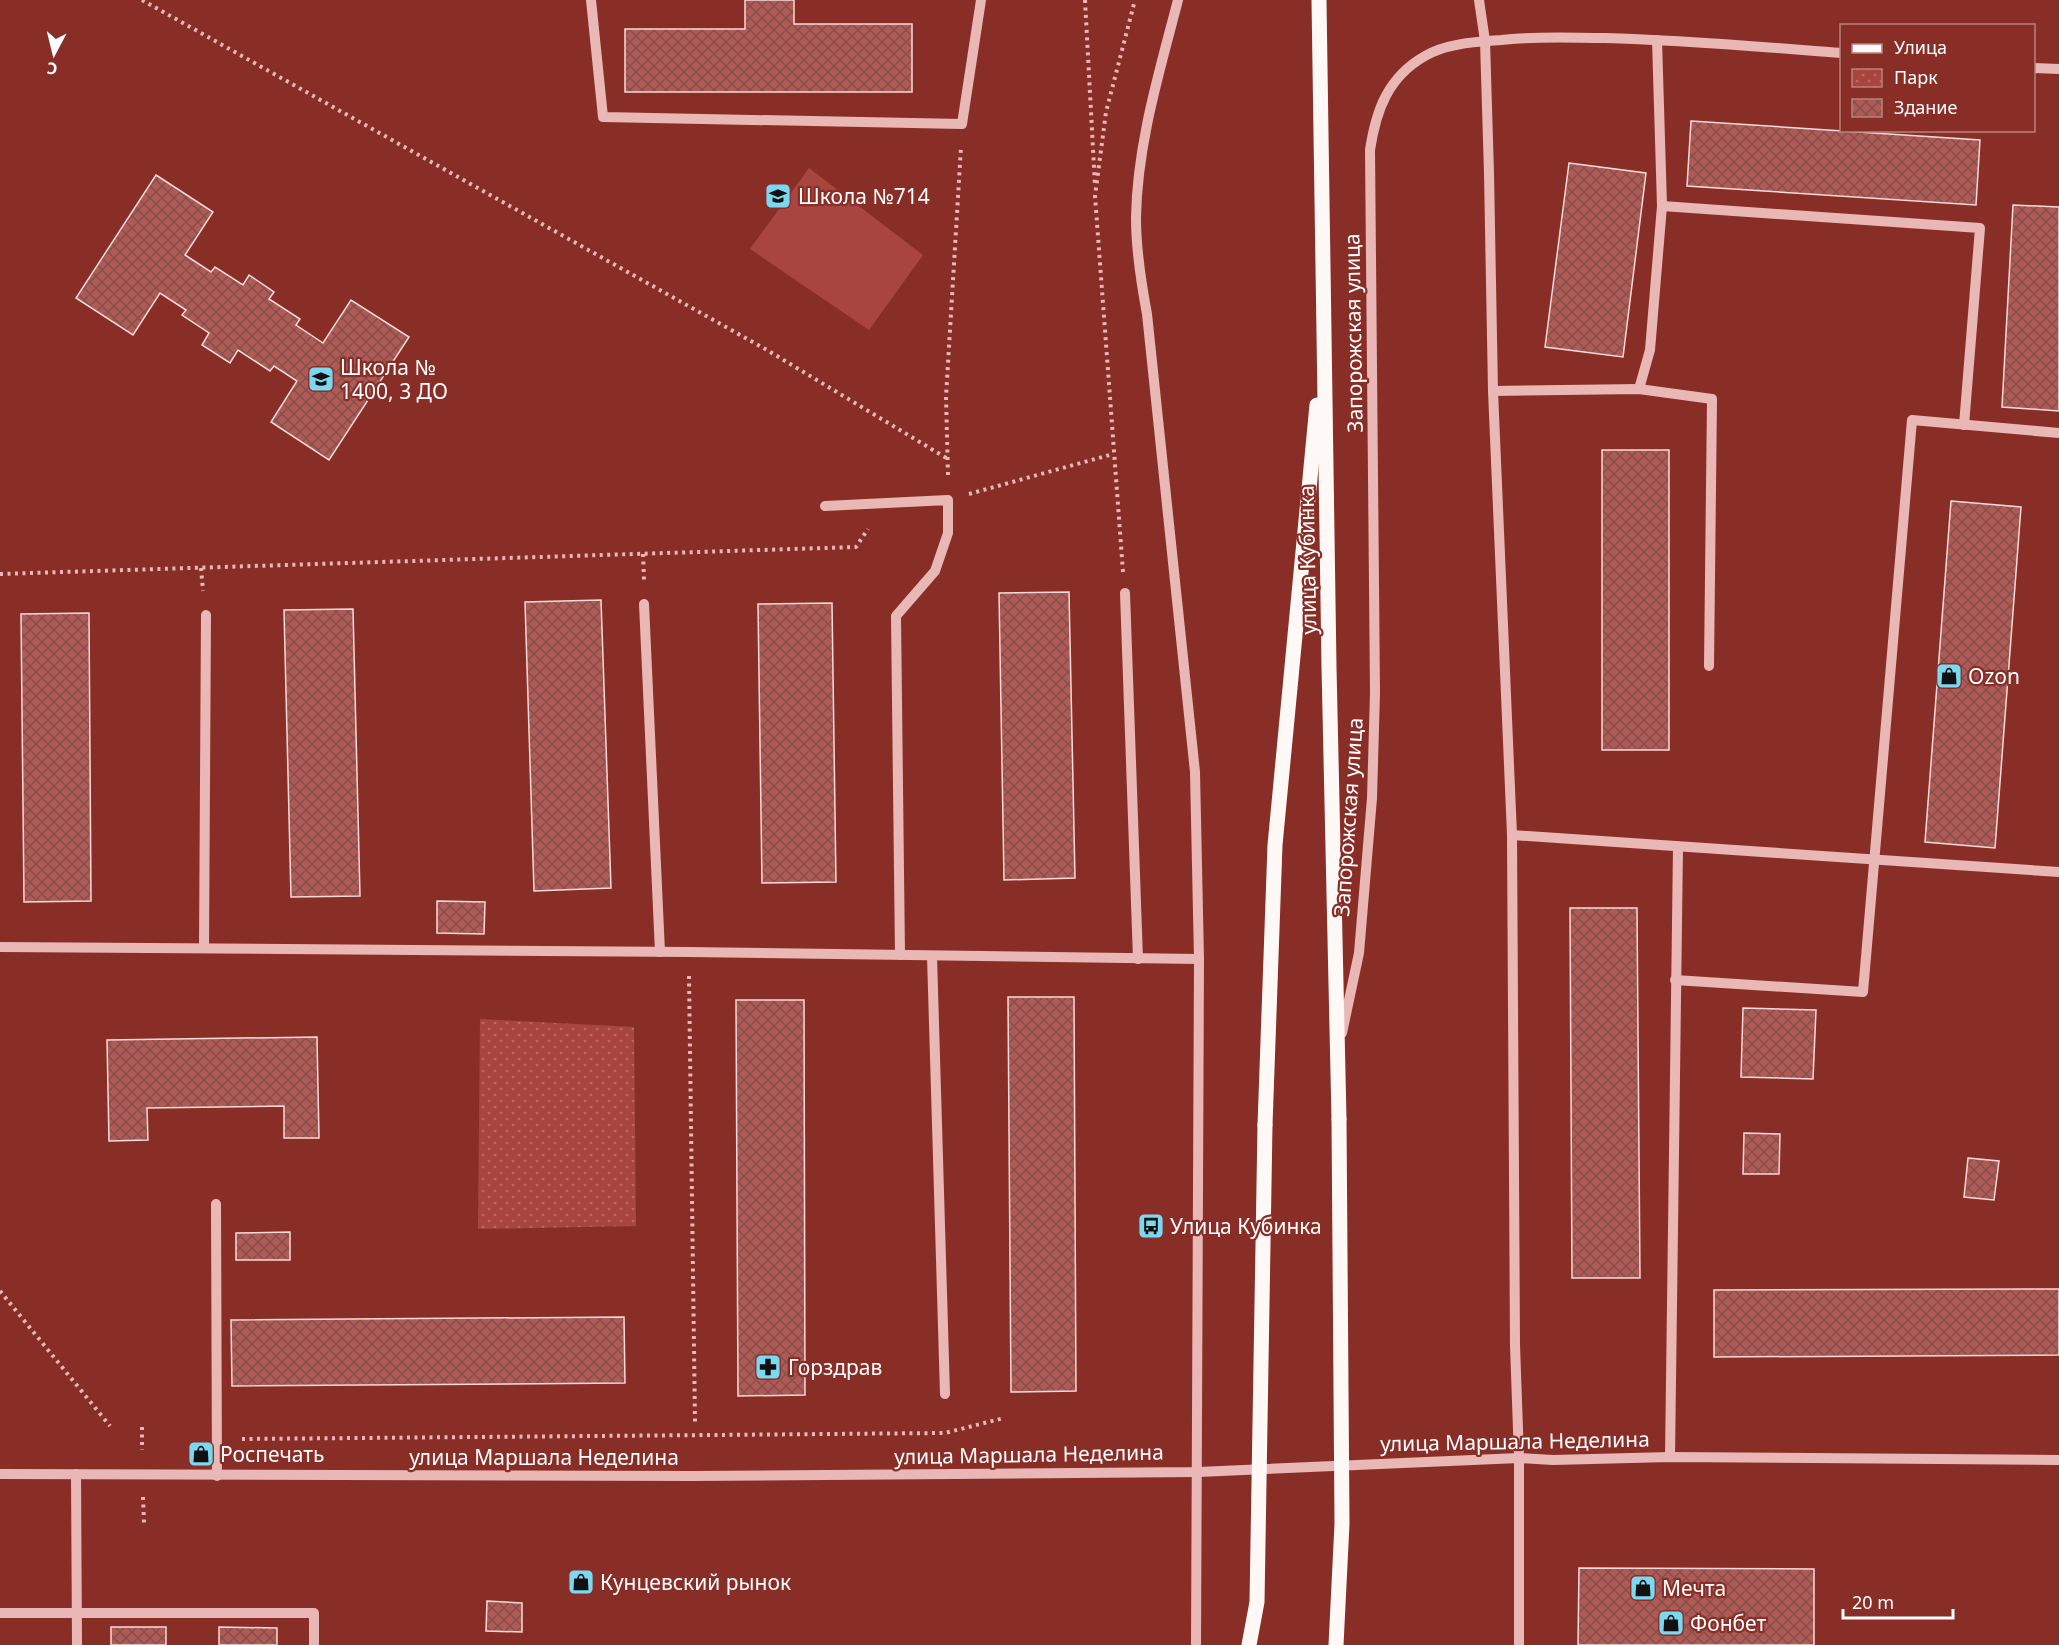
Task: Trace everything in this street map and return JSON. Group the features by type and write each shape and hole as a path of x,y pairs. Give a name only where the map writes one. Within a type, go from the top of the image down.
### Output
{"main road":[{"name":"улица Кубинка","path":"1319,0 1329,667 1339,1046 1342,1524 1336,1645"},
{"path":"1250,1645 1257,1602 1265,1125 1275,845 1324,330"}],"street":[{"path":"591,0 603,117 962,124 981,0"},
{"path":"1178,0 1143,148 1137,205 1138,265 1147,314 1195,772 1199,959 1196,1645"},
{"path":"1479,0 1485,41 1492,391 1512,835 1519,1645"},
{"name":"Запорожская улица","path":"1339,1046 1359,952 1372,798 1376,693 1370,150 1375,120 1385,97 1403,72 1427,55 1456,45 1485,41 1534,37 1657,40 1840,53"},
{"path":"1639,389 1650,350 1662,206 1657,40"},
{"path":"2035,68 2059,69"},
{"path":"1662,206 1980,228 1964,425"},
{"path":"1492,391 1639,389 1712,399 1709,666"},
{"path":"1675,980 1863,992 1912,420 2059,433"},
{"path":"825,506 948,500 948,533 935,571 896,616 900,955"},
{"path":"1125,593 1138,959"},
{"path":"644,604 660,952"},
{"path":"204,948 206,615"},
{"path":"1512,835 2059,872"},
{"path":"1670,1457 1678,846"},
{"path":"0,947 688,952 1199,959"},
{"path":"932,956 945,1394"},
{"path":"216,1204 217,1476"},
{"name":"улица Маршала Неделина","path":"0,1474 704,1476 1198,1472 1519,1458 1553,1460 1670,1457 2059,1460"},
{"path":"76,1474 77,1645"},
{"path":"0,1613 314,1613 314,1645"}],"path":[{"path":"142,0 767,350 948,459"},
{"path":"1084,0 1095,196 1125,593"},
{"path":"1095,196 1106,112 1135,0"},
{"path":"962,124 946,397 948,500 1113,454"},
{"path":"0,574 856,547 887,503"},
{"path":"688,952 695,1422"},
{"path":"0,1291 110,1426"},
{"path":"217,1439 945,1433 1004,1419"}],"green space":[{"path":"809,168 923,255 869,330 750,249"},
{"path":"480,1019 634,1027 636,1226 478,1229"}],"building":[{"path":"745,0 794,0 794,24 912,24 912,92 625,92 625,29 745,29"},
{"path":"1691,121 1980,140 1976,205 1687,186"},
{"path":"1569,163 1646,173 1623,357 1545,347"},
{"path":"156,175 213,212 185,255 211,272 215,267 243,285 249,275 274,292 269,299 300,319 296,325 323,343 351,300 409,337 329,460 271,422 297,381 274,366 270,371 238,350 230,363 202,345 209,333 182,315 186,310 160,293 133,335 76,298"},
{"path":"2013,205 2059,207 2059,411 2002,407"},
{"path":"1602,450 1669,450 1669,750 1602,750"},
{"path":"1951,501 2021,507 1995,848 1925,842"},
{"path":"1069,592 1075,878 1004,880 999,593"},
{"path":"601,600 611,888 534,891 525,602"},
{"path":"832,603 836,882 762,883 758,604"},
{"path":"353,609 360,896 291,897 284,610"},
{"path":"89,613 91,901 24,902 21,614"},
{"path":"437,901 485,902 484,934 437,933"},
{"path":"1570,908 1637,908 1640,1278 1572,1278"},
{"path":"1008,997 1074,997 1076,1391 1011,1392"},
{"path":"736,1000 804,1000 805,1395 738,1396"},
{"path":"1743,1008 1816,1010 1813,1079 1741,1077"},
{"path":"317,1037 319,1138 284,1138 284,1106 147,1108 148,1140 109,1141 107,1040"},
{"path":"1744,1133 1780,1134 1779,1174 1743,1174"},
{"path":"1968,1158 1999,1161 1994,1200 1964,1197"},
{"path":"290,1232 290,1260 236,1260 236,1233"},
{"path":"2059,1289 2059,1355 1714,1357 1714,1290"},
{"path":"624,1317 625,1383 232,1386 231,1320"},
{"path":"1579,1568 1814,1569 1814,1645 1578,1645"},
{"path":"487,1601 522,1603 522,1632 486,1631"},
{"path":"111,1627 166,1627 166,1645 111,1645"},
{"path":"219,1627 277,1628 277,1645 219,1645"}],"place":[{"name":"Школа №714","path":"778,196"},
{"name":"Школа № 1400, 3 ДО","path":"321,379"},
{"name":"Ozon","path":"1949,676"},
{"name":"Улица Кубинка","path":"1151,1226"},
{"name":"Горздрав","path":"768,1367"},
{"name":"Роспечать","path":"201,1454"},
{"name":"Кунцевский рынок","path":"581,1582"},
{"name":"Мечта","path":"1643,1588"},
{"name":"Фонбет","path":"1671,1623"}]}
